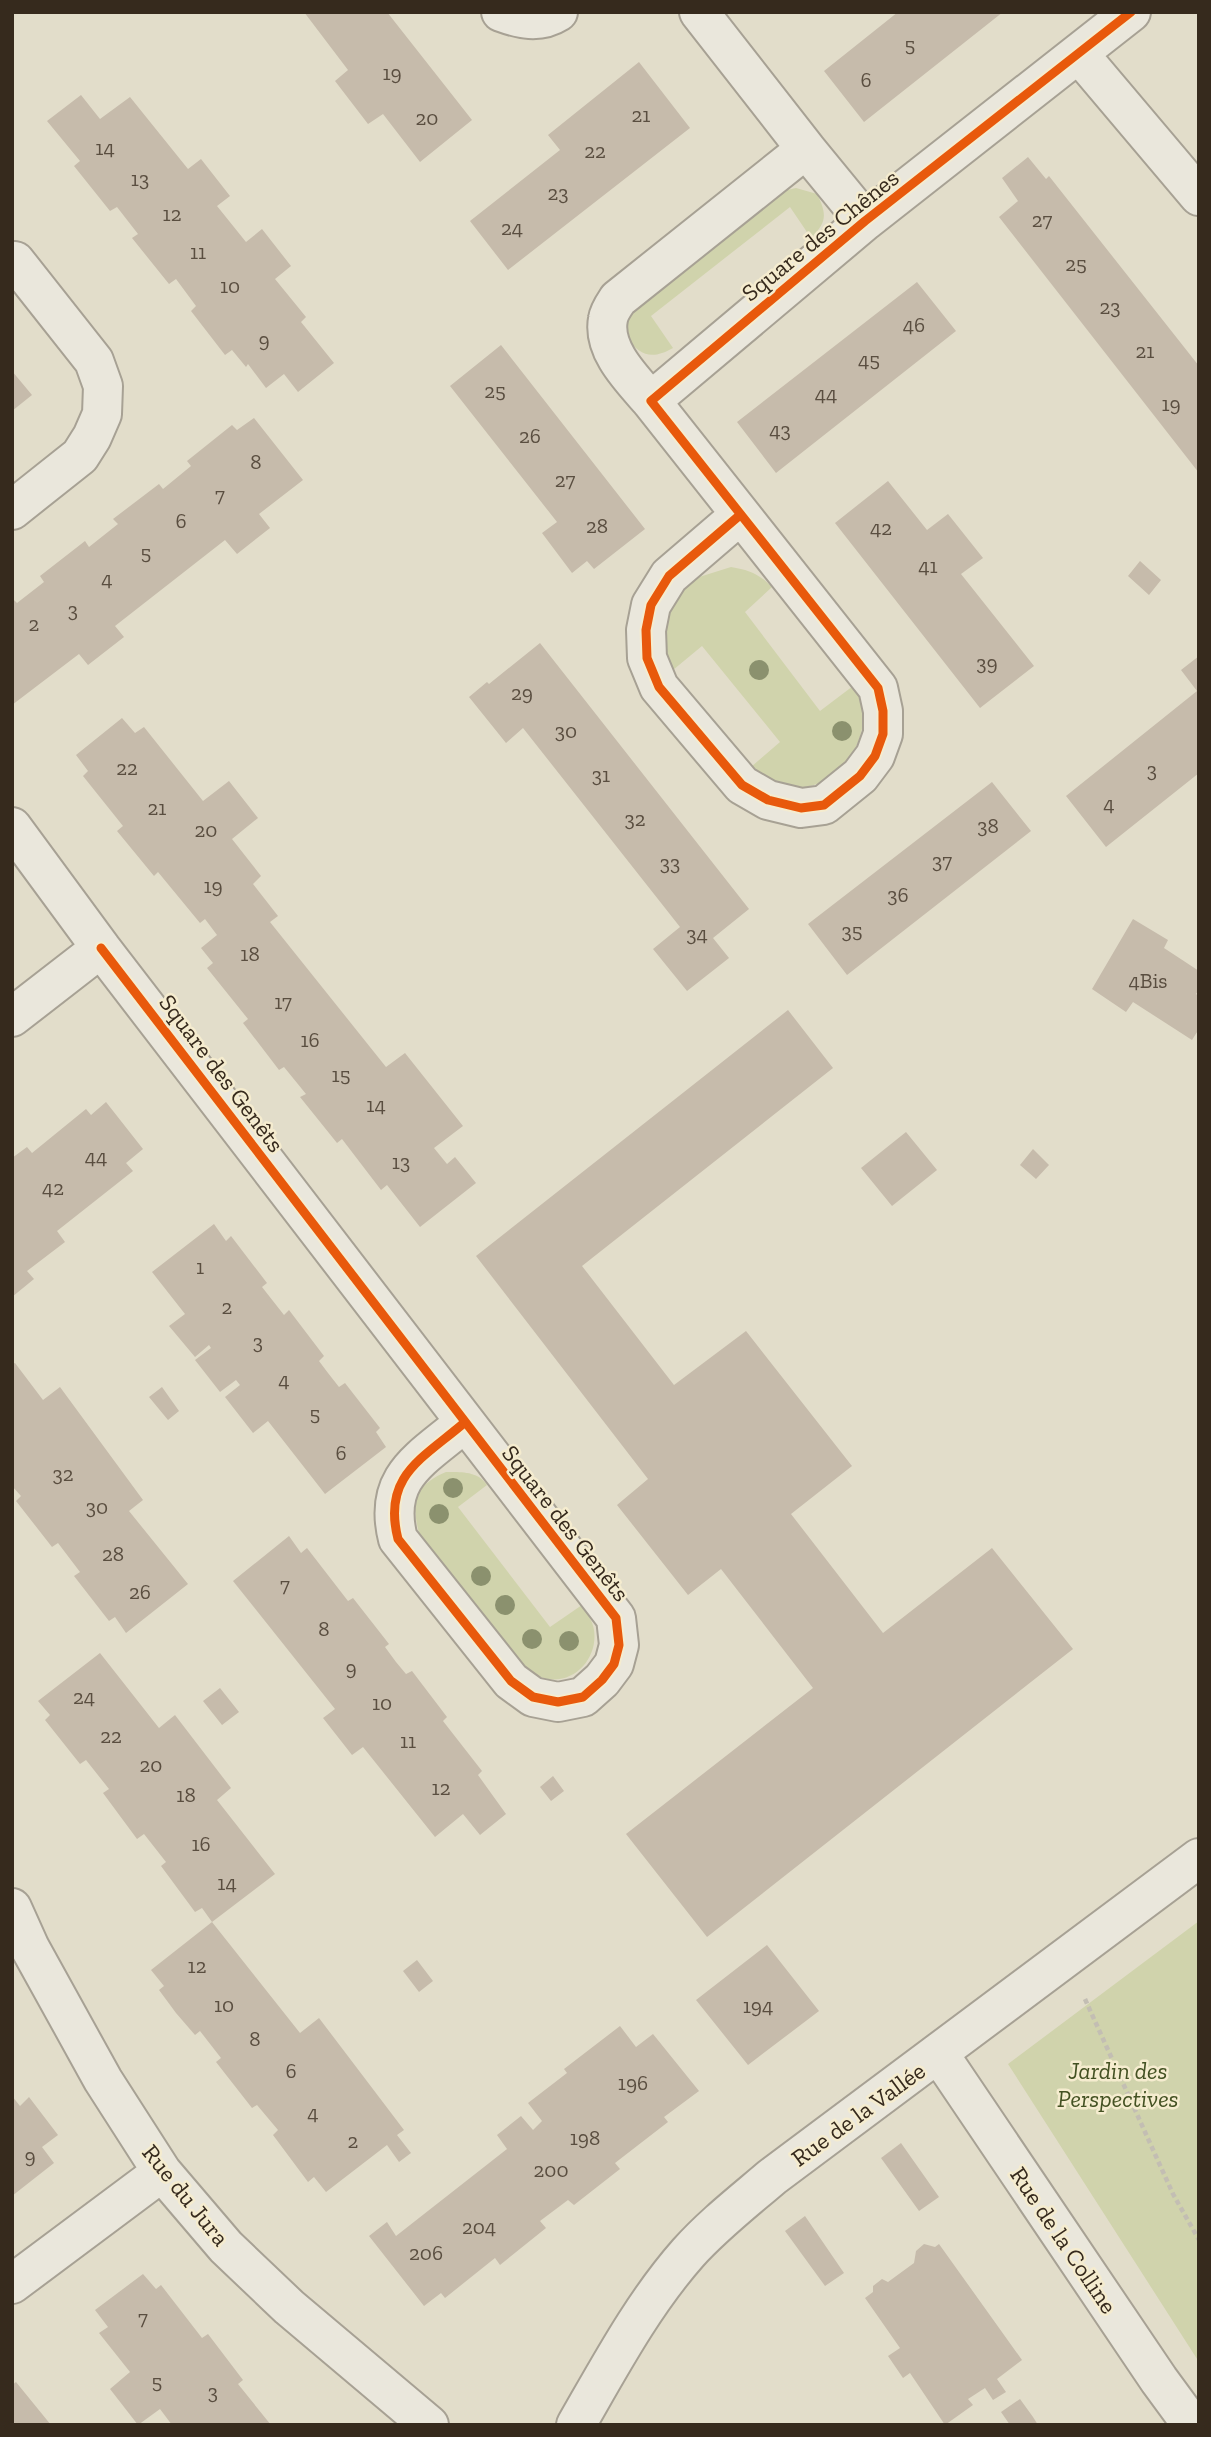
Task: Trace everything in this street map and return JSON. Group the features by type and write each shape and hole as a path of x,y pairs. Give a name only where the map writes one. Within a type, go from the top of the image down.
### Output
{"street":[{"path":"501,12 525,20 552,16 558,12"},
{"name":"Square des Chênes","path":"699,12 866,221"},
{"name":"Square des Chênes","path":"651,401 866,221 1130,12"},
{"path":"1079,54 1199,196"},
{"path":"740,514 669,576 652,605 646,630 647,658 659,687 742,785 768,800 801,808 824,805 860,776 875,756 883,734 883,711 878,688 651,401 626,372 612,348 607,332 608,316 618,299 806,149"},
{"path":"12,510 80,456 102,414 103,386 94,361 15,261"},
{"path":"12,827 101,948 12,1017"},
{"name":"Square des Genêts","path":"101,948 616,1618 619,1645 614,1664 602,1681 583,1697 558,1702 533,1696 511,1681 398,1539 393,1521 395,1493 408,1470 464,1423"},
{"name":"Rue de la Vallée","path":"576,2425 655,2294 689,2253 728,2214 772,2177 1199,1858"},
{"name":"Rue du Jura","path":"12,1908 30,1948 103,2080 162,2172 226,2248 280,2298 429,2425"},
{"name":"Rue de la Colline","path":"939,2054 1192,2425"},
{"path":"12,2284 162,2172"}],"path":[{"path":"1066,1956 1173,2194 1199,2240"}],"green space":[{"path":"796,188 817,194 823,207 823,222 811,238 790,207 651,316 673,348 653,355 641,352 631,343 626,337 629,316 642,300 783,191"},
{"path":"731,567 753,573 772,587 745,612 820,711 853,686 861,703 863,721 851,756 839,770 824,781 807,787 789,787 759,774 751,767 780,742 702,646 673,670 666,659 664,621 683,589 696,578"},
{"path":"446,1472 474,1475 487,1485 458,1507 550,1627 582,1605 594,1630 593,1649 583,1666 568,1677 545,1678 527,1672 419,1533 415,1512 418,1496 428,1483"},
{"name":"Jardin des Perspectives","path":"1199,1921 1199,2362 1008,2064"}],"building":[{"path":"304,12 387,12 472,120 420,162 383,114 368,124 335,81 348,70"},
{"path":"898,12 1003,12 864,122 824,71"},
{"path":"639,62 690,128 508,270 470,221 560,150 548,135"},
{"path":"81,95 100,119 130,97 188,169 201,159 230,196 217,206 246,242 262,229 291,266 275,279 306,317 301,322 334,363 298,392 284,374 266,388 248,364 246,367 232,350 225,355 191,311 196,306 176,279 169,284 132,238 138,234 117,207 110,211 74,166 80,161 47,121"},
{"path":"1028,157 1046,179 1049,176 1199,366 1199,473 999,217 1018,201 1002,178"},
{"path":"917,282 956,331 776,473 737,422"},
{"path":"501,345 645,529 594,569 587,561 572,573 542,533 557,522 450,386"},
{"path":"12,371 32,395 12,411"},
{"path":"254,418 303,480 259,514 270,528 237,554 225,540 115,626 124,637 88,665 79,654 12,705 12,598 17,603 44,582 40,576 85,541 89,547 118,524 113,519 159,484 163,489 191,466 187,461 232,425 237,430"},
{"path":"888,481 927,530 948,514 983,558 961,574 1034,666 980,708 835,523"},
{"path":"1140,561 1161,580 1149,595 1128,576"},
{"path":"540,643 749,909 713,938 729,958 687,991 653,949 680,927 523,728 506,743 469,697"},
{"path":"1199,656 1199,773 1106,847 1066,796 1197,691 1181,670"},
{"path":"122,718 135,733 144,727 203,801 229,781 258,818 232,839 261,876 253,884 278,916 270,922 386,1067 405,1053 463,1126 434,1148 447,1164 455,1157 476,1183 420,1227 387,1185 381,1190 342,1139 337,1143 300,1097 306,1094 284,1067 279,1070 243,1023 248,1019 207,968 213,963 201,948 217,935 205,919 200,923 158,872 154,876 117,831 123,826 83,776 88,771 76,755"},
{"path":"992,782 1031,831 847,975 808,924"},
{"path":"1133,919 1168,940 1164,948 1199,971 1199,990 1196,994 1199,996 1199,1029 1192,1040 1133,1002 1126,1012 1092,989"},
{"path":"788,1010 833,1068 582,1266 674,1385 746,1331 852,1466 791,1514 883,1633 992,1548 1073,1649 707,1937 626,1834 813,1688 721,1569 688,1595 617,1505 648,1479 476,1256"},
{"path":"106,1102 143,1149 126,1163 133,1171 57,1231 65,1242 27,1271 34,1279 12,1297 12,1158 27,1147 32,1153 86,1109 91,1115"},
{"path":"906,1132 937,1170 892,1206 861,1168"},
{"path":"1033,1149 1049,1165 1036,1179 1020,1165"},
{"path":"214,1224 226,1241 231,1236 267,1283 262,1287 284,1315 289,1310 324,1356 319,1361 339,1387 345,1383 380,1428 376,1432 386,1447 325,1494 268,1421 253,1433 225,1397 240,1385 236,1380 220,1392 195,1360 211,1348 209,1345 195,1357 169,1326 185,1314 152,1272"},
{"path":"15,1363 43,1400 60,1387 143,1500 129,1511 188,1584 126,1633 115,1617 109,1621 74,1576 80,1572 58,1543 52,1547 16,1501 21,1496 12,1486 12,1364"},
{"path":"162,1387 179,1411 168,1420 149,1397"},
{"path":"289,1536 301,1553 307,1548 348,1601 353,1598 389,1644 385,1647 396,1662 406,1674 412,1671 447,1717 443,1721 482,1771 478,1775 506,1814 480,1835 463,1814 435,1837 363,1747 352,1755 323,1718 335,1709 233,1581"},
{"path":"100,1653 159,1728 175,1715 231,1788 217,1800 275,1874 212,1922 202,1908 195,1912 161,1866 166,1862 144,1834 137,1839 103,1793 109,1789 86,1760 80,1764 45,1720 50,1715 38,1701"},
{"path":"220,1688 239,1712 222,1725 203,1701"},
{"path":"553,1776 564,1791 551,1801 540,1787"},
{"path":"212,1922 300,2033 319,2018 404,2130 397,2135 411,2153 399,2162 387,2145 326,2192 314,2177 308,2182 273,2135 278,2130 257,2105 252,2108 216,2062 221,2058 200,2031 195,2035 176,2013 159,1990 164,1986 151,1970"},
{"path":"767,1945 819,2011 748,2065 696,2000"},
{"path":"417,1960 433,1981 419,1992 403,1971"},
{"path":"620,2026 636,2047 653,2034 699,2091 664,2117 668,2122 615,2163 620,2169 574,2205 568,2200 540,2221 546,2228 500,2265 495,2258 445,2298 441,2293 424,2306 369,2236 387,2222 396,2236 507,2149 497,2135 521,2116 533,2130 542,2121 528,2103 567,2073 564,2069"},
{"path":"12,2096 20,2106 29,2097 58,2135 42,2147 54,2163 12,2196"},
{"path":"901,2143 939,2197 919,2211 881,2158"},
{"path":"805,2216 844,2273 825,2286 785,2231"},
{"path":"924,2244 935,2247 939,2244 1022,2360 997,2379 1006,2392 993,2400 985,2388 968,2399 973,2405 945,2425 910,2373 903,2378 888,2356 900,2348 865,2298 882,2279 888,2282 914,2263 916,2251"},
{"path":"143,2274 156,2289 161,2285 202,2338 208,2334 243,2380 238,2384 271,2425 172,2425 160,2409 138,2425 110,2389 130,2372 99,2333 108,2327 95,2310"},
{"path":"16,2382 51,2425 12,2425 12,2385"},
{"path":"1020,2399 1038,2425 1010,2425 1001,2412"}],"cycle path":[{"path":"740,515 669,576 651,605 646,630 647,658 659,687 742,785 768,800 801,808 824,805 860,776 875,756 883,734 883,711 878,688 651,401 865,221 1131,12"},
{"path":"101,948 616,1618 619,1645 614,1664 602,1680 583,1697 558,1702 533,1697 511,1681 398,1539 395,1517 396,1499 401,1484 420,1459 464,1423"}]}
